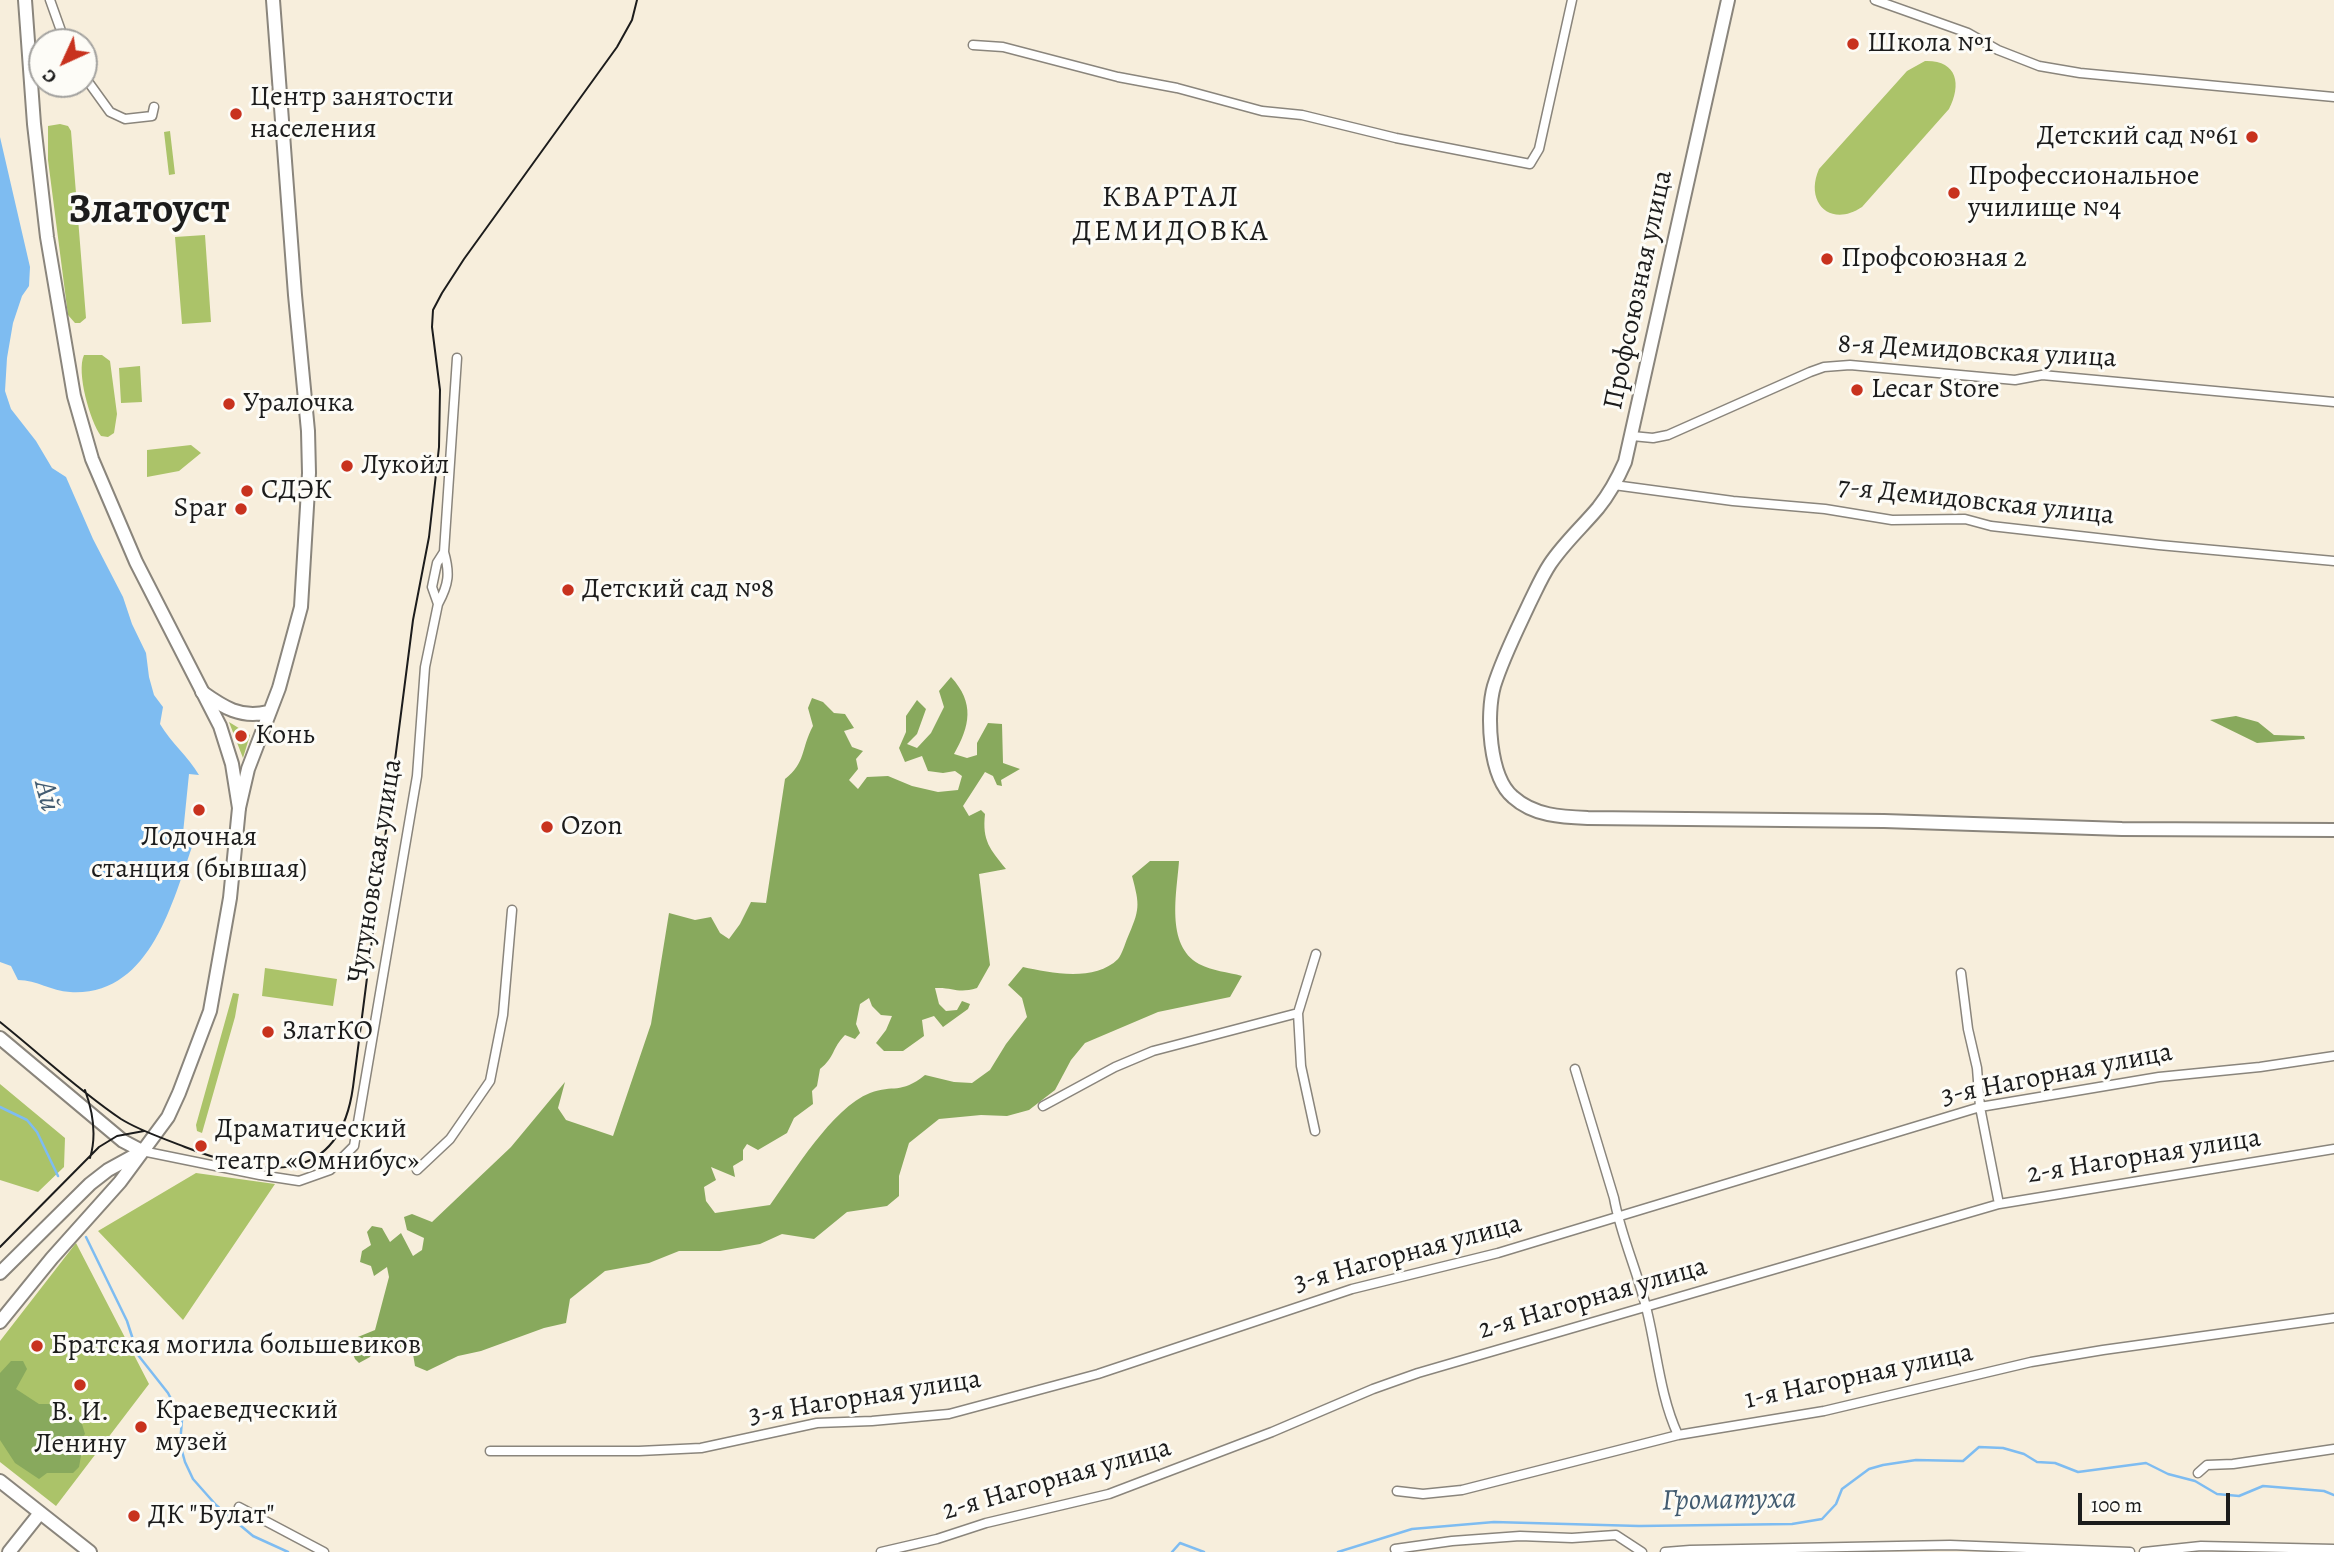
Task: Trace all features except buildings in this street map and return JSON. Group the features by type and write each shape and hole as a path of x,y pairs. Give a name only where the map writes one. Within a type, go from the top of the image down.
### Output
{"main road":[{"path":"25,0 34,124 47,237 74,396 93,459 136,562 220,726 232,764 239,808"},
{"path":"0,1322 51,1258 120,1182 168,1117 195,1054 210,1011 230,898 239,808 248,769 279,688 301,607 309,461 307,414 295,295 273,0"},
{"name":"Профсоюзная улица","path":"1728,0 1625,462 1598,509 1567,540 1548,567 1509,646 1494,688 1490,723 1499,780 1510,796 1541,813 1588,818 1884,821 2122,829 2334,830"},
{"path":"202,692 235,712 255,715 268,712"},
{"path":"0,1038 123,1141 142,1151"},
{"path":"0,1273 90,1184 108,1170 142,1151"},
{"path":"0,1481 89,1552"},
{"path":"9,1552 40,1513"}],"street":[{"path":"50,0 60,28"},
{"path":"973,45 1003,47 1262,111 1302,115 1396,138 1530,164 1539,149 1572,0"},
{"path":"1875,0 1968,33 1998,50 2039,66 2080,73 2334,97"},
{"path":"98,95 110,112 124,119 152,116 154,107"},
{"name":"Чугуновская улица","path":"142,1151 299,1181 330,1170 354,1146 415,789 425,667 438,604 445,591 449,570 444,552 457,358"},
{"name":"8-я Демидовская улица","path":"1632,436 1653,438 1668,435 1810,372 1824,367 1850,365 2015,380 2042,375 2334,402"},
{"name":"7-я Демидовская улица","path":"1614,485 1734,501 1825,509 1892,520 1965,519 1991,526 2334,561"},
{"name":"Чугуновская улица","path":"438,604 432,587 437,563 444,552"},
{"path":"417,1170 450,1139 491,1081 502,1014 512,910"},
{"path":"1315,1131 1301,1066 1298,1013 1316,954"},
{"path":"1961,973 1968,1029 1977,1068 1980,1107 1999,1204"},
{"path":"1042,1106 1115,1067 1153,1051 1298,1013"},
{"name":"3-я Нагорная улица","path":"490,1451 639,1451 701,1448 817,1423 949,1414 1098,1374 1352,1289 1499,1253 1618,1219 1980,1107 2159,1077 2260,1067 2334,1056"},
{"path":"1575,1069 1647,1308 1667,1410 1678,1435"},
{"name":"2-я Нагорная улица","path":"881,1552 937,1539 986,1523 1109,1494 1220,1453 1418,1373 1999,1204 2334,1149"},
{"name":"1-я Нагорная улица","path":"1397,1491 1423,1494 1462,1490 1678,1435 1824,1411 2031,1362 2334,1318"},
{"path":"2198,1473 2207,1465 2233,1464 2334,1449"},
{"path":"239,1507 324,1552"},
{"path":"1395,1549 1520,1536 1572,1538 1616,1535 1642,1552"},
{"path":"1665,1552 1950,1545 2130,1552"},
{"path":"2144,1552 2201,1546 2334,1549"}],"green space":[{"path":"1925,61 1944,65 1954,75 1955,91 1949,109 1862,207 1840,215 1823,209 1815,192 1819,169 1907,71"},
{"path":"48,126 68,126 71,131 86,318 80,323 75,323 68,315 48,160"},
{"path":"170,131 175,174 169,175 164,132"},
{"path":"205,235 211,322 182,324 175,237"},
{"path":"84,355 102,355 110,361 117,414 114,433 108,437 101,436 89,408 83,384"},
{"path":"140,366 142,402 121,403 119,368"},
{"path":"191,445 201,453 179,471 147,477 147,450"},
{"path":"951,677 964,696 968,715 964,734 954,754 967,758 977,755 977,743 988,723 1002,724 1003,763 1020,769 1001,780 1002,786 997,785 993,776 985,772 963,806 969,816 981,810 985,814 988,844 1006,869 979,874 990,965 977,988 935,988 939,1004 946,1011 957,1010 962,1001 970,1004 968,1009 943,1027 934,1016 922,1020 924,1036 903,1051 884,1051 876,1043 892,1016 881,1015 872,1006 869,998 860,1004 856,1024 860,1033 855,1039 845,1035 841,1040 820,1069 817,1086 812,1091 813,1104 794,1118 787,1133 758,1150 747,1144 743,1150 743,1160 733,1166 735,1177 711,1167 716,1180 704,1187 706,1201 715,1213 770,1205 828,1126 856,1101 870,1093 903,1087 925,1075 972,1083 990,1070 1027,1017 1022,998 1008,985 1023,967 1046,972 1085,973 1097,971 1118,959 1136,914 1137,901 1132,876 1150,861 1179,861 1175,902 1177,931 1181,944 1188,955 1199,964 1242,976 1230,997 1158,1012 1085,1043 1071,1060 1055,1090 1029,1110 1007,1116 981,1115 939,1119 909,1143 899,1176 899,1196 887,1206 847,1212 814,1239 782,1234 760,1244 720,1251 679,1251 649,1263 605,1271 570,1299 566,1323 458,1356 427,1371 415,1366 413,1354 388,1340 379,1341 370,1357 359,1363 348,1341 375,1330 389,1277 387,1267 374,1276 371,1266 360,1262 362,1251 371,1245 367,1232 372,1226 382,1228 390,1242 401,1233 413,1256 422,1250 424,1238 407,1230 404,1217 412,1214 432,1222 511,1147 565,1082 558,1108 566,1120 613,1136 651,1024 669,913 695,920 711,917 720,933 729,939 751,902 766,903 785,779 797,767 813,726 808,708 812,698 823,702 834,713 845,714 854,728 844,731 852,747 863,751 856,759 858,769 849,780 858,789 867,777 888,776 912,786 938,792 958,790 962,776 955,771 928,771 922,756 905,762 899,748 906,732 906,716 917,700 926,709 917,734 907,744 917,748 931,733 944,707 939,691"},
{"path":"2236,716 2258,722 2274,735 2304,736 2305,739 2257,743 2210,720"},
{"path":"229,722 250,735 243,758"},
{"path":"265,968 337,979 333,1006 262,996"},
{"path":"233,993 239,994 235,1017 202,1133 197,1131 196,1125"},
{"path":"0,1084 65,1138 64,1167 38,1192 0,1180"},
{"path":"196,1173 275,1184 183,1320 98,1231"},
{"path":"76,1243 149,1384 56,1506 0,1462 0,1341"},
{"path":"11,1361 23,1361 27,1369 16,1389 39,1404 59,1404 82,1424 85,1434 78,1443 81,1456 79,1467 73,1473 47,1473 39,1479 15,1463 0,1440 0,1373"}],"water":[{"name":"Ай","path":"0,137 30,267 29,286 22,296 13,323 5,391 11,409 36,441 52,468 66,477 93,539 123,597 146,653 154,695 163,707 160,724 199,775 189,774 182,843 193,844 176,893 154,942 139,963 120,979 97,989 70,992 18,980 11,966 0,962"}],"waterway":[{"name":"Громатуха","path":"0,1107 27,1120 37,1132 58,1176"},
{"name":"Громатуха","path":"86,1237 127,1321 138,1355 168,1393 182,1420 180,1444 193,1479 216,1505 253,1536 288,1552"},
{"name":"Громатуха","path":"1338,1552 1412,1529 1494,1522 1639,1526 1792,1524 1822,1519 1836,1504 1842,1489 1869,1469 1916,1460 1963,1461 1979,1447 2003,1448 2024,1454 2037,1462 2055,1463 2078,1472 2146,1463 2168,1474 2195,1481 2217,1494 2239,1496 2263,1486 2324,1491 2334,1495"},
{"name":"Громатуха","path":"1172,1552 1180,1543 1204,1552"}],"tram line":[{"path":"0,1022 121,1119 185,1147 213,1157 267,1168 292,1166 313,1158 331,1143 345,1120 353,1087 413,620 429,537 439,447 440,390 432,327 433,310 464,259 617,47 632,20 637,0"},
{"path":"85,1090 93,1124 90,1158"},
{"path":"0,1247 99,1147 117,1136 144,1131"}],"place":[{"name":"Школа №1","path":"1853,44"},
{"name":"Центр занятости населения","path":"236,114"},
{"name":"Детский сад №61","path":"2252,137"},
{"name":"Профессиональное училище №4","path":"1954,193"},
{"name":"Профсоюзная 2","path":"1827,259"},
{"name":"Lecar Store","path":"1857,390"},
{"name":"Уралочка","path":"229,404"},
{"name":"Лукойл","path":"347,466"},
{"name":"СДЭК","path":"247,491"},
{"name":"Spar","path":"241,509"},
{"name":"Детский сад №8","path":"568,590"},
{"name":"Конь","path":"241,736"},
{"name":"Лодочная станция (бывшая)","path":"199,810"},
{"name":"Ozon","path":"547,827"},
{"name":"ЗлатКО","path":"268,1032"},
{"name":"Драматический театр «Омнибус»","path":"201,1146"},
{"name":"Братская могила большевиков","path":"37,1346"},
{"name":"В. И. Ленину","path":"80,1385"},
{"name":"Краеведческий музей","path":"141,1427"},
{"name":"ДК \"Булат\"","path":"134,1516"}],"district":[{"name":"Златоуст","path":"149,212"},
{"name":"КВАРТАЛ ДЕМИДОВКА","path":"1171,216"}]}
